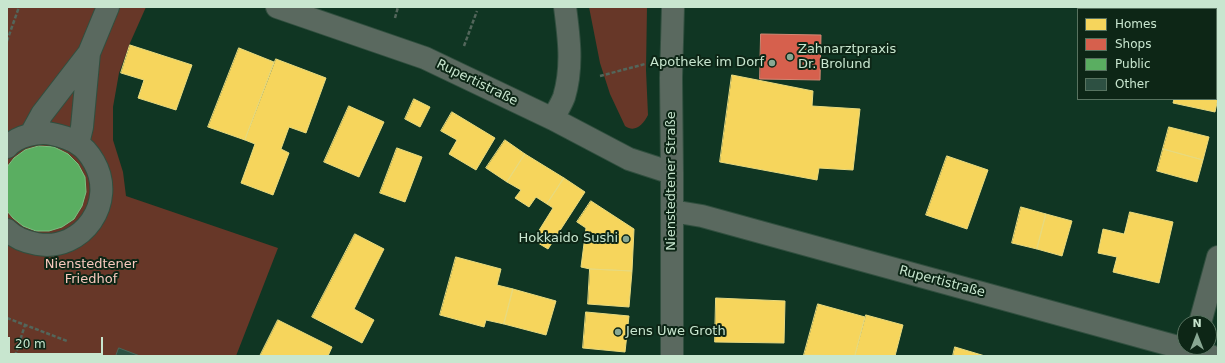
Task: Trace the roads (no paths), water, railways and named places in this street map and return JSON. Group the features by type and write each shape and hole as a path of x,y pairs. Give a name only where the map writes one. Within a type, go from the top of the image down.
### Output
{"street":[{"path":"31,134 42,114 89,53 108,7"},
{"path":"553,119 564,97 570,56 565,7"},
{"name":"Nienstedtener Straße","path":"672,356 671,78 673,7"},
{"name":"Rupertistraße","path":"287,9 425,58 553,119 629,159 672,173"},
{"path":"78,144 82,127 89,53"},
{"path":"7,147 20,138 31,134 48,133 63,136 78,144 89,154 97,168 101,183 101,198 96,213 88,226 69,240 62,243 44,245 26,242 7,230"},
{"name":"Rupertistraße","path":"672,211 702,216 1177,347"},
{"path":"1202,315 1218,257"}],"place":[{"name":"Zahnarztpraxis Dr. Brolund","path":"790,57"},
{"name":"Apotheke im Dorf","path":"772,63"},
{"name":"Hokkaido Sushi","path":"626,239"},
{"name":"Jens Uwe Groth","path":"618,332"}],"park label":[{"name":"Nienstedtener Friedhof","path":"91,272"}]}
